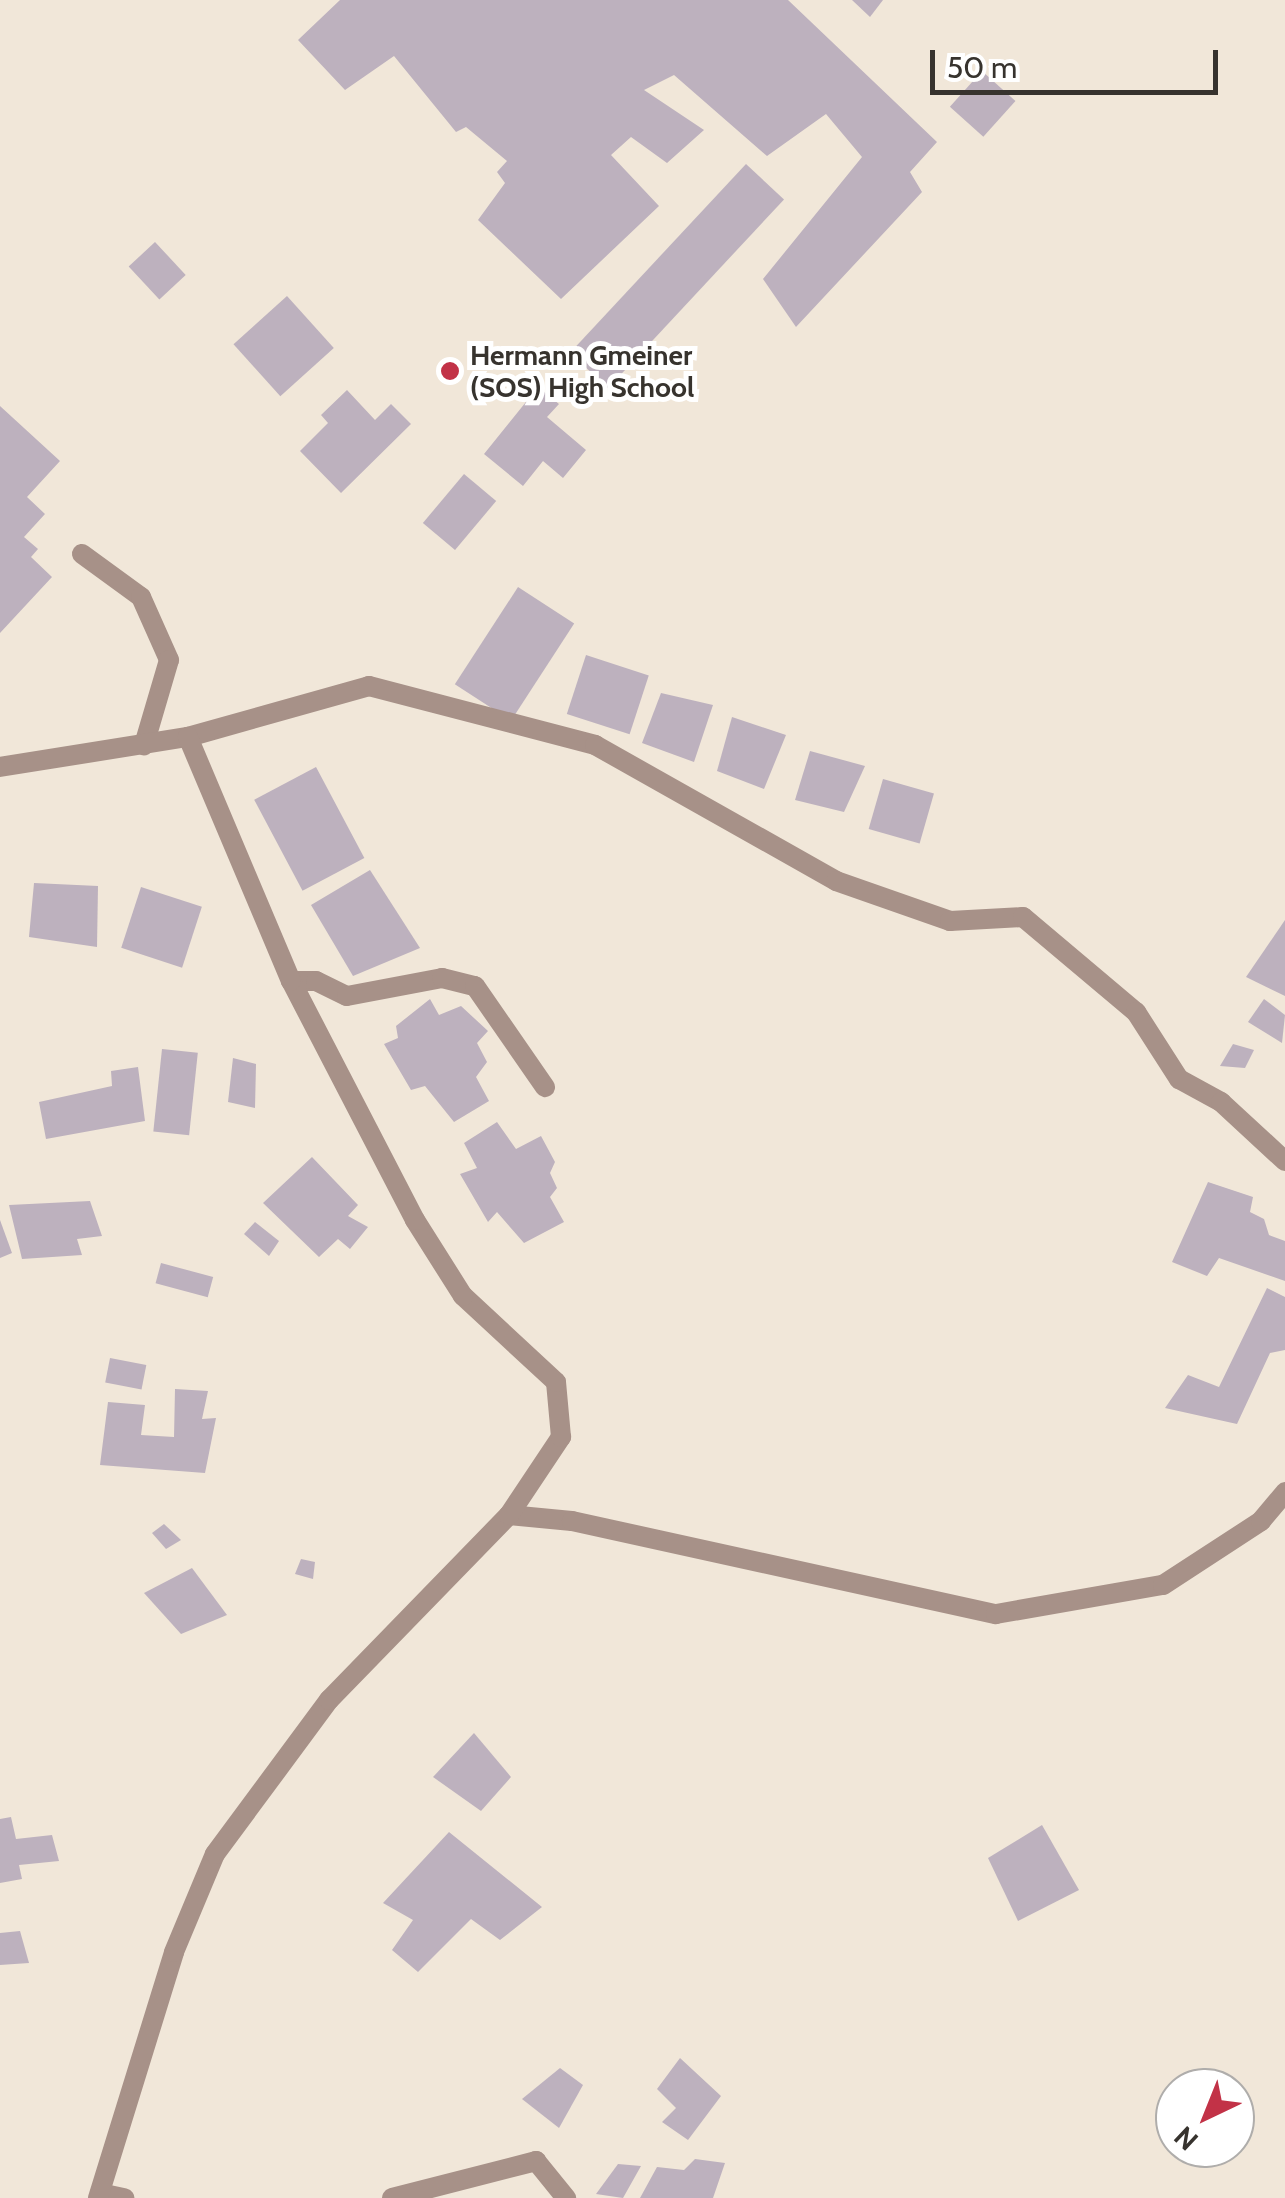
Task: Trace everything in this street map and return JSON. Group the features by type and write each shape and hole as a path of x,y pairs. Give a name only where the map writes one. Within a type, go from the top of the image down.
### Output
{"street":[{"path":"82,554 141,597 169,660 144,744"},
{"path":"0,766 188,737 368,686 595,745 836,880 950,921 1023,917 1136,1012 1178,1079 1221,1102 1285,1162"},
{"path":"124,2198 99,2196 174,1952 215,1854 329,1700 509,1515 561,1437 556,1382 462,1296 415,1220 291,981 188,737"},
{"path":"291,981 316,981 348,996 442,978 475,986 545,1087"},
{"path":"509,1515 572,1521 996,1614 1163,1585 1261,1521 1285,1492"},
{"path":"392,2198 536,2161 566,2198"}],"building":[{"path":"340,0 788,0 937,142 910,172 922,192 796,327 763,279 862,157 826,114 767,156 674,75 644,90 704,130 667,163 631,137 611,155 659,206 561,299 478,220 505,183 497,172 507,161 466,127 456,132 394,56 345,90 298,40"},
{"path":"852,0 883,0 870,17"},
{"path":"982,71 1015,101 983,137 950,107"},
{"path":"746,164 784,199 608,388 570,353"},
{"path":"155,242 186,275 159,299 129,267"},
{"path":"287,296 334,348 280,396 233,344"},
{"path":"538,387 559,404 547,417 586,450 563,478 543,461 523,486 484,454"},
{"path":"347,390 375,420 391,404 411,424 341,493 300,451 328,423 321,415"},
{"path":"0,406 60,461 27,497 45,514 24,537 38,549 31,557 52,577 0,633"},
{"path":"464,474 496,501 455,550 423,523"},
{"path":"518,587 574,623 511,721 455,684"},
{"path":"586,655 649,675 630,734 567,714"},
{"path":"661,693 713,705 694,762 642,743"},
{"path":"732,717 786,735 764,789 717,771"},
{"path":"810,751 865,766 844,812 795,800"},
{"path":"316,767 364,858 303,891 254,800"},
{"path":"883,779 934,794 920,844 869,829"},
{"path":"370,870 420,948 353,976 311,905"},
{"path":"34,883 98,886 97,947 29,937"},
{"path":"141,887 202,907 182,968 121,948"},
{"path":"1285,920 1285,996 1246,977"},
{"path":"430,999 439,1015 461,1006 488,1031 477,1043 487,1062 476,1077 489,1101 454,1122 425,1086 411,1090 384,1044 398,1038 396,1026"},
{"path":"1264,999 1285,1015 1282,1043 1248,1022"},
{"path":"1233,1044 1254,1050 1245,1068 1220,1066"},
{"path":"162,1049 198,1053 189,1135 153,1132"},
{"path":"233,1058 256,1064 255,1108 228,1102"},
{"path":"138,1067 145,1121 46,1139 39,1102 112,1086 111,1071"},
{"path":"497,1122 516,1149 541,1136 555,1162 550,1173 557,1188 550,1197 564,1222 524,1243 497,1212 488,1222 460,1174 477,1168 464,1143"},
{"path":"312,1157 358,1205 348,1216 368,1227 350,1249 338,1239 319,1257 263,1203"},
{"path":"1208,1182 1253,1197 1250,1212 1264,1219 1269,1235 1285,1241 1285,1281 1219,1258 1207,1276 1172,1262"},
{"path":"90,1201 102,1236 77,1239 82,1255 22,1259 9,1205"},
{"path":"0,1220 12,1253 0,1258"},
{"path":"255,1222 279,1241 269,1256 244,1234"},
{"path":"161,1263 213,1277 208,1297 156,1283"},
{"path":"1267,1288 1285,1297 1285,1350 1270,1353 1237,1424 1165,1408 1188,1375 1219,1387"},
{"path":"110,1358 146,1365 142,1390 105,1383"},
{"path":"175,1389 208,1391 202,1419 216,1418 205,1473 100,1465 108,1402 145,1405 141,1435 174,1437"},
{"path":"164,1524 181,1540 166,1549 152,1533"},
{"path":"301,1559 315,1562 313,1579 295,1574"},
{"path":"192,1568 227,1615 181,1634 144,1593"},
{"path":"474,1733 511,1777 481,1811 433,1777"},
{"path":"11,1817 16,1839 52,1835 59,1861 19,1865 22,1879 0,1883 0,1819"},
{"path":"1042,1825 1079,1890 1018,1921 988,1858"},
{"path":"449,1832 542,1907 500,1940 471,1919 418,1972 392,1950 413,1920 383,1903"},
{"path":"20,1931 29,1963 0,1965 0,1933"},
{"path":"680,2058 721,2096 688,2140 662,2122 676,2108 657,2089"},
{"path":"560,2068 583,2085 559,2128 522,2099"},
{"path":"695,2159 725,2163 713,2198 640,2198 657,2167 684,2170"},
{"path":"618,2164 641,2166 623,2198 596,2194"}],"place":[{"name":"Hermann Gmeiner (SOS) High School","path":"450,371"}]}
